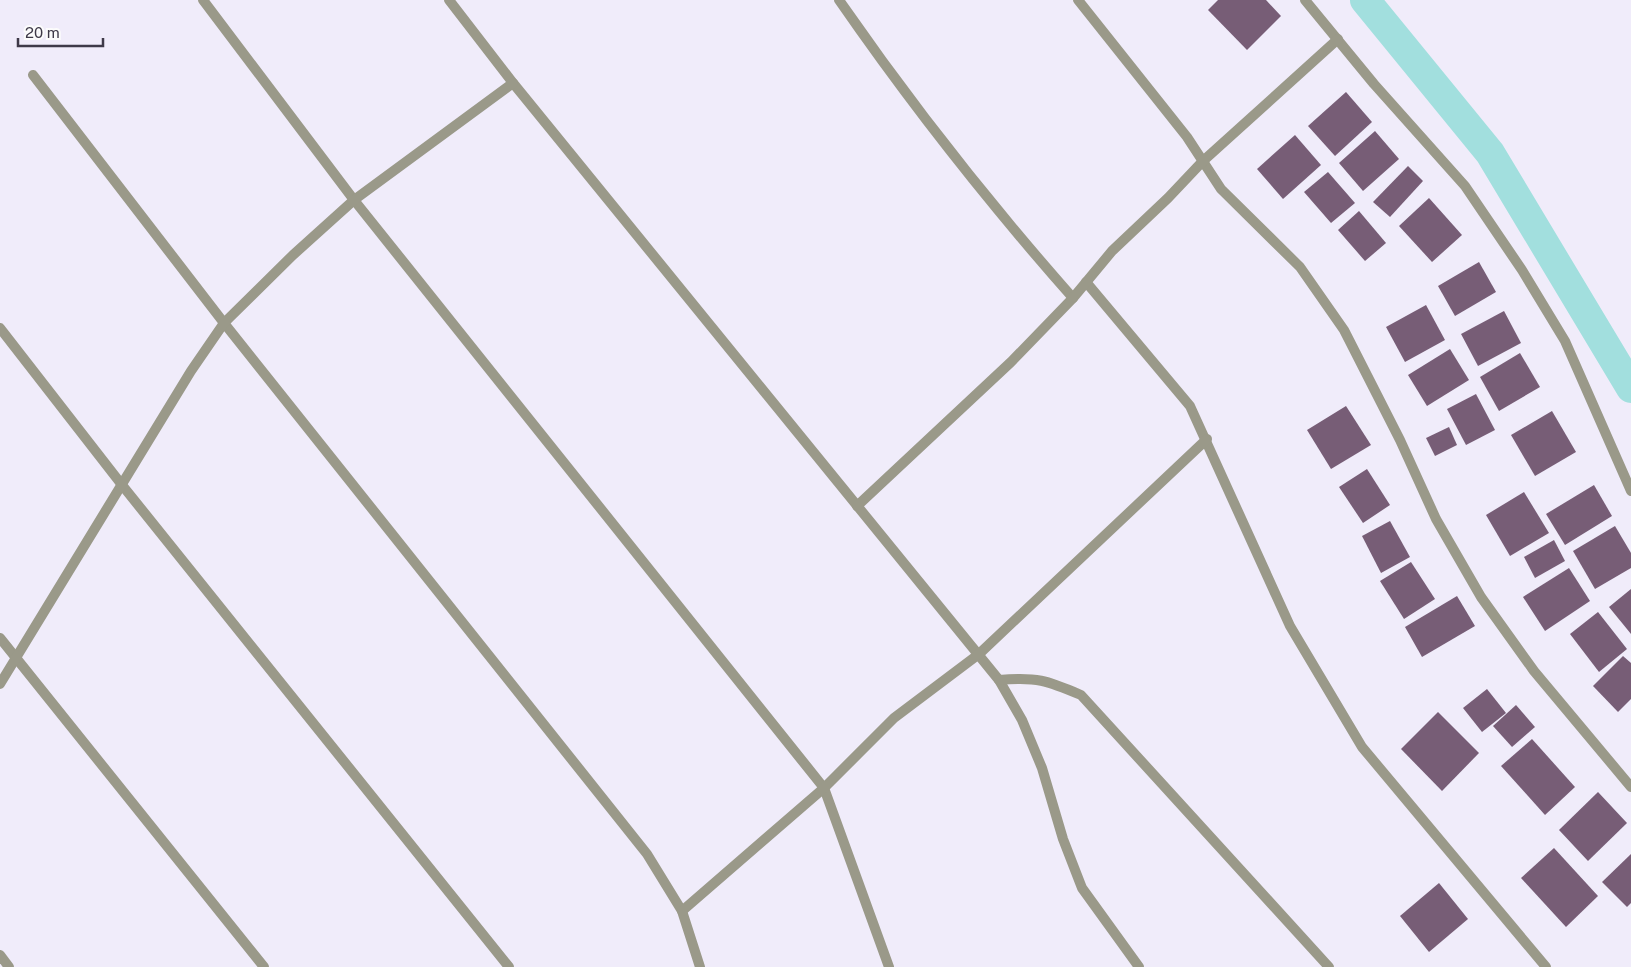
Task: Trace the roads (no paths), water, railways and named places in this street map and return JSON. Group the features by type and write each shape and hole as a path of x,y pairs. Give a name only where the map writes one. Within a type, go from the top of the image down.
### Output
{"street":[{"path":"204,0 354,200 824,788 889,967"},
{"path":"449,0 513,83 999,680 1022,720 1042,768 1063,839 1082,888 1139,967"},
{"path":"839,0 940,139 1020,237 1073,298"},
{"path":"1078,0 1187,137 1220,189 1300,267 1344,330 1400,440 1436,519 1481,597 1534,671 1631,787"},
{"path":"1305,0 1464,186 1522,270 1565,341 1631,491"},
{"path":"858,506 1011,362 1073,298 1112,251 1168,198 1202,161 1338,39"},
{"path":"33,75 224,323 647,854 682,912 700,967"},
{"path":"0,684 191,371 224,323 293,255 354,200 513,83"},
{"path":"1086,282 1190,406 1207,439 1290,626 1362,747 1546,967"},
{"path":"0,328 122,486 509,967"},
{"path":"682,912 824,788 894,718 979,654 1207,439"},
{"path":"0,638 264,967"},
{"path":"999,680 1030,678 1050,682 1081,695 1329,967"},
{"path":"0,956 9,967"}],"waterway":[{"path":"1365,0 1490,153 1631,388"}]}
